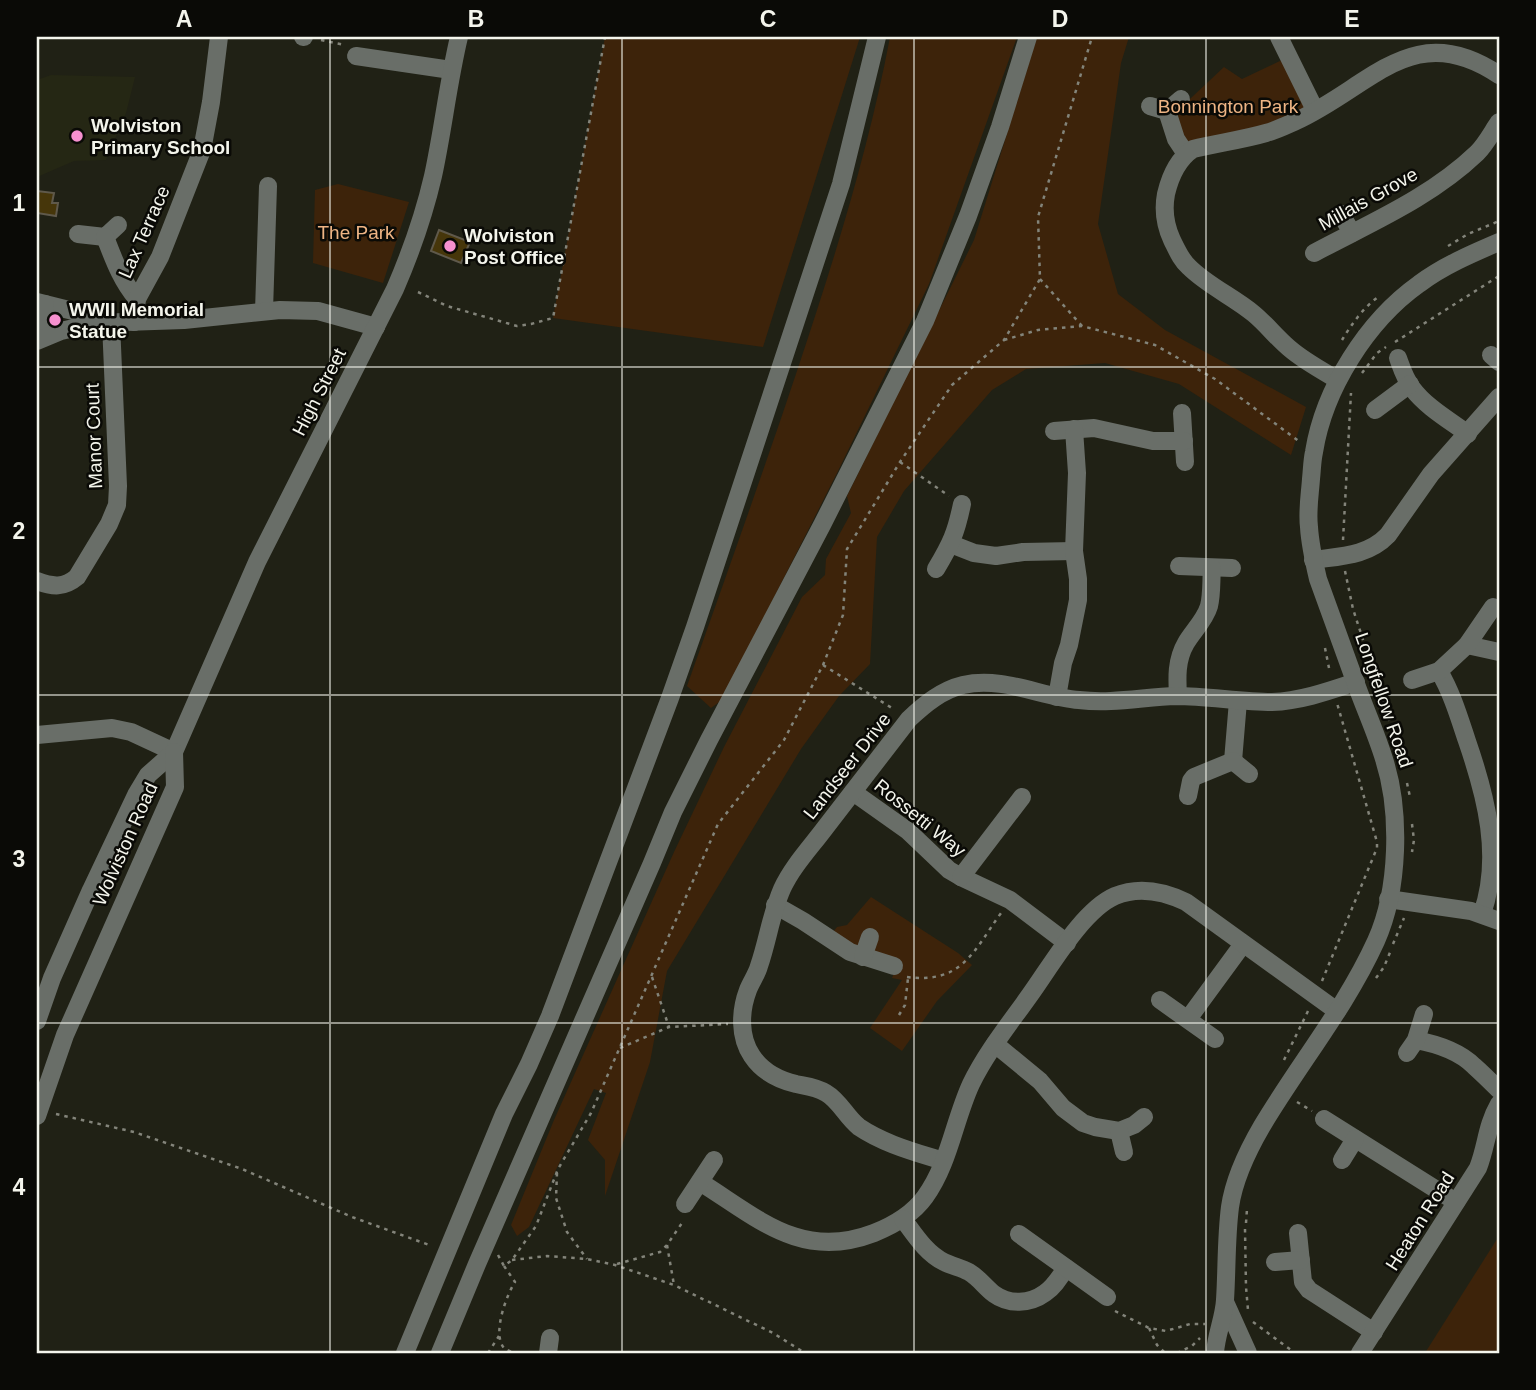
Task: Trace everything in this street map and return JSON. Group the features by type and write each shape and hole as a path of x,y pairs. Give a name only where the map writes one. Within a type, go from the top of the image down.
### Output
{"street":[{"name":"Lax Terrace","path":"134,323 136,299 160,257 202,150 219,37"},
{"name":"High Street","path":"174,752 257,562 395,289 413,246 433,174 459,37"},
{"path":"405,1353 504,1114 550,1016 670,698 841,184 877,37"},
{"path":"440,1353 673,812 925,321 968,216 1028,37"},
{"path":"1279,37 1315,110"},
{"path":"1345,383 1311,365 1288,348 1253,313 1200,276 1180,256 1169,233 1164,208 1174,171 1185,154 1193,149 1269,132 1300,119 1408,57 1448,53 1482,64 1499,75"},
{"path":"356,56 451,70"},
{"path":"1181,99 1158,108 1185,154"},
{"name":"Millais Grove","path":"1314,253 1402,208 1439,183 1476,153 1499,122"},
{"path":"264,311 268,186"},
{"path":"1341,215 1352,233"},
{"path":"78,234 112,231 119,274 136,299"},
{"name":"Longfellow Road","path":"1217,1353 1216,1341 1225,1302 1230,1205 1239,1176 1252,1143 1358,977 1385,914 1395,850 1394,809 1384,760 1313,560 1308,525 1314,452 1327,406 1345,383 1360,345 1375,326 1418,284 1463,257 1499,242"},
{"path":"37,339 43,322 41,303 81,313 103,323"},
{"path":"37,339 61,331 103,323 184,320 264,311 318,310 376,327"},
{"name":"Manor Court","path":"37,581 61,586 77,577 109,524 117,505 118,486 103,323"},
{"path":"1398,358 1410,384 1422,399 1468,434"},
{"path":"1375,410 1410,384"},
{"path":"1313,560 1367,551 1381,543 1432,474 1499,397"},
{"path":"1182,413 1185,462"},
{"path":"1054,431 1101,428 1153,441 1184,441"},
{"path":"1057,696 1076,613 1078,579 1074,551 1077,490 1074,429"},
{"path":"936,569 951,544 962,505"},
{"path":"951,544 996,556 1023,552 1074,551"},
{"path":"1179,566 1232,568"},
{"path":"1178,696 1177,670 1180,655 1209,607 1212,568"},
{"path":"1412,680 1439,671 1467,645 1493,607"},
{"path":"1467,645 1499,652"},
{"path":"1439,671 1451,693 1495,825 1491,883 1482,914"},
{"name":"Landseer Drive","path":"943,1161 872,1135 857,1126 825,1092 812,1086 778,1079 753,1058 746,1046 742,1023 748,990 765,951 771,918 784,886 909,719 924,704 943,692 963,685 985,683 1005,684 1079,700 1178,696 1275,702 1317,694 1356,682"},
{"path":"1233,761 1238,701"},
{"path":"37,735 112,728 131,732 174,752"},
{"name":"Wolviston Road","path":"37,1021 58,965 136,795 148,775 174,752"},
{"name":"Wolviston Road","path":"37,1112 65,1035 175,787 174,752"},
{"path":"1188,796 1194,777 1233,761"},
{"path":"1233,761 1249,774"},
{"name":"Rossetti Way","path":"853,792 908,831 949,870 1010,900 1067,943"},
{"name":"Rossetti Way","path":"961,877 1022,797"},
{"path":"700,1182 779,1231 802,1240 825,1243 846,1241 882,1230 903,1219 926,1196 943,1161 972,1083 995,1044 1090,914 1115,896 1132,891 1150,890 1186,902 1337,1011"},
{"path":"1388,899 1482,914 1499,921"},
{"path":"775,905 803,920 839,946 901,971"},
{"path":"863,957 870,937"},
{"path":"1188,1019 1243,944"},
{"path":"1160,1000 1215,1039"},
{"path":"1424,1014 1412,1046 1441,1046 1474,1065 1499,1090"},
{"path":"995,1044 1040,1082 1073,1117 1083,1123 1119,1131 1144,1117"},
{"name":"Heaton Road","path":"1360,1353 1478,1168 1487,1132 1499,1104"},
{"path":"1324,1119 1456,1202"},
{"path":"1119,1131 1124,1152"},
{"path":"1342,1160 1355,1139"},
{"path":"685,1204 714,1160"},
{"path":"903,1219 932,1254 967,1271 995,1295 1004,1299 1024,1302 1035,1299 1047,1292 1066,1268"},
{"path":"1298,1233 1303,1282 1309,1290 1374,1332"},
{"path":"1019,1234 1107,1297"},
{"path":"1275,1262 1301,1260"},
{"path":"1225,1302 1246,1353"},
{"path":"1217,1353 1233,1350 1246,1353"}],"path":[{"path":"303,37 357,47 356,56"},
{"path":"418,292 447,306 517,326 553,318 605,37"},
{"path":"504,1266 512,1260 536,1226 558,1169 591,1113 718,824 784,740 823,665 843,615 847,549 900,462 952,385 1004,340 1040,279 1038,217 1091,37"},
{"path":"1360,376 1377,353 1499,276"},
{"path":"1040,279 1082,326"},
{"path":"1004,340 1038,330 1082,326 1155,345 1215,379 1314,452"},
{"path":"1345,383 1342,556 1353,609 1391,729"},
{"path":"900,462 962,505"},
{"path":"823,665 909,719"},
{"path":"1406,777 1410,802"},
{"path":"1412,815 1412,861"},
{"path":"899,1015 905,1005 901,971 927,979 946,975 963,966 1010,900"},
{"path":"1376,979 1398,934 1408,902"},
{"path":"652,977 669,1027"},
{"path":"618,1049 669,1027 742,1023"},
{"path":"1282,1093 1324,1119"},
{"path":"37,1112 134,1132 230,1164 352,1217 447,1252"},
{"path":"558,1169 556,1198 566,1232 587,1259"},
{"path":"615,1265 660,1252 691,1210 685,1204"},
{"path":"1247,1209 1245,1253 1248,1318 1293,1353"},
{"path":"667,1245 674,1285"},
{"path":"488,1353 499,1336 506,1301 515,1282 492,1246"},
{"path":"512,1260 547,1256 587,1259 615,1265 674,1285 773,1333 805,1353"},
{"path":"1107,1297 1111,1310 1149,1328 1166,1331 1190,1324 1220,1322"},
{"path":"1149,1328 1164,1353"},
{"path":"499,1336 505,1348 514,1353"},
{"path":"1177,1353 1192,1346 1200,1338"}],"shaded area":[{"name":"Wolviston Primary School","path":"51,75 135,77 126,113 106,160 74,161 37,177 37,80"}],"green space":[{"path":"605,37 860,37 763,347 553,318"},
{"path":"890,37 1017,37 929,284 722,700 711,708 687,686 772,446 825,284 861,161"},
{"path":"1037,37 1129,37 1121,63 1098,224 1118,294 1165,330 1306,407 1291,455 1179,384 1105,363 1026,369 992,390 904,491 877,537 870,664 839,696 801,749 667,971 650,1062 605,1196 605,1160 588,1140 606,1093 594,1089 529,1227 517,1236 511,1225 554,1120 674,852 724,747 802,597 825,575 826,559 851,513 847,496 974,240"},
{"name":"Bonnington Park","path":"1282,60 1305,108 1271,127 1191,144 1183,139 1175,113 1224,67 1242,79"},
{"name":"The Park","path":"338,184 409,202 383,283 313,263 315,190"},
{"path":"871,897 958,953 972,965 937,1001 902,1051 870,1028 902,980 892,978 897,965 830,936 837,927 847,925"},
{"path":"1499,1236 1499,1353 1425,1353"}],"building":[{"path":"37,191 54,193 52,203 58,203 56,216 37,213"},
{"name":"Wolviston Post Office","path":"439,230 470,242 461,263 431,251"}],"place":[{"name":"Wolviston Primary School","path":"77,136"},
{"name":"Wolviston Post Office","path":"450,246"},
{"name":"WWII Memorial Statue","path":"55,320"}]}
